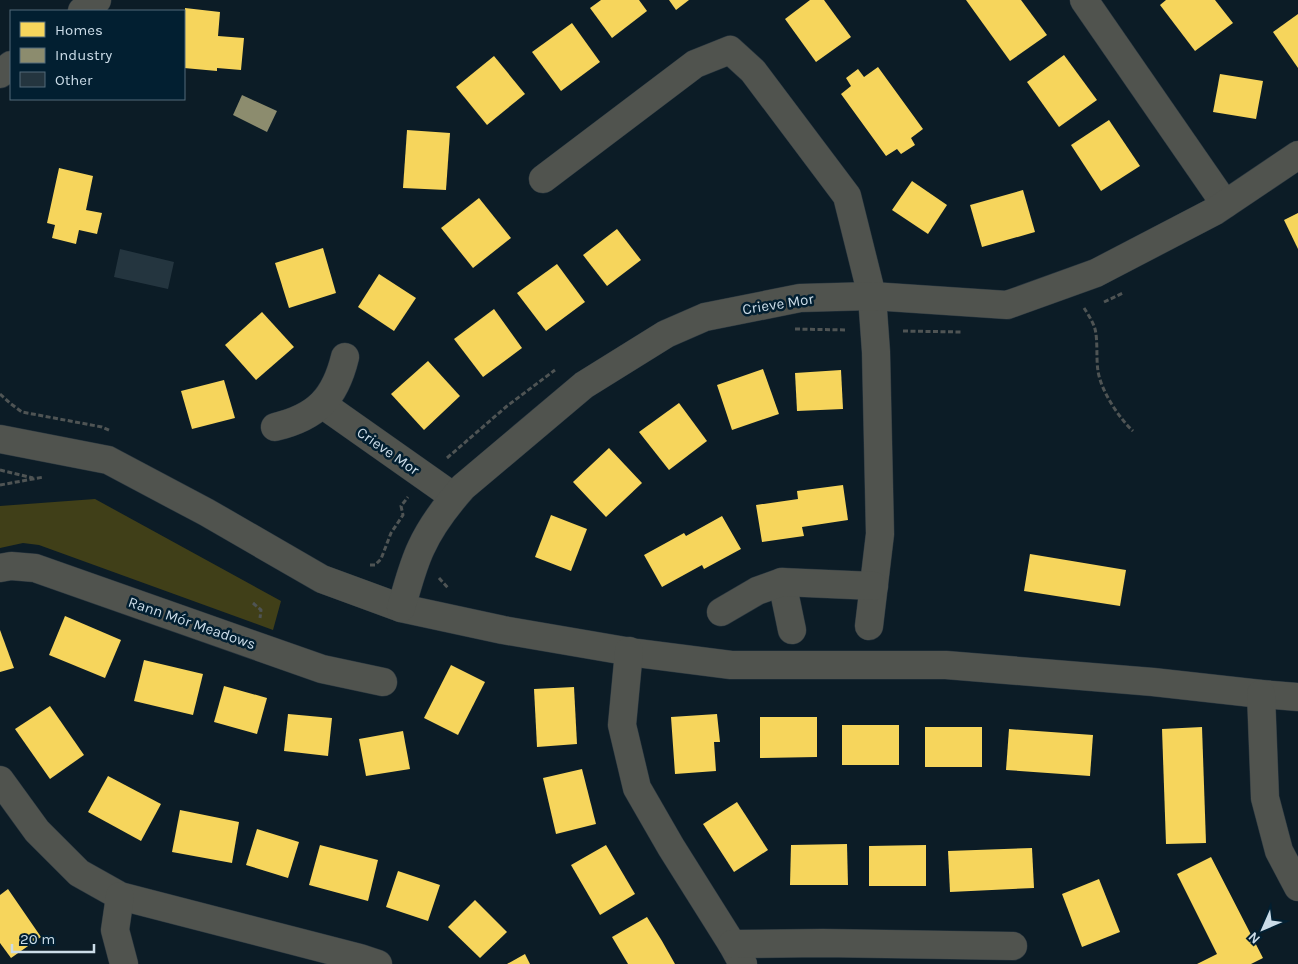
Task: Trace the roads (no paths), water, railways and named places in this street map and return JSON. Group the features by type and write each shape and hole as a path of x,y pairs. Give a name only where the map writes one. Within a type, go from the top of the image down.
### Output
{"street":[{"path":"83,10 97,0"},
{"path":"1084,0 1225,204"},
{"path":"543,179 695,64 730,50 753,71 847,196 872,296 874,331 880,534 869,626"},
{"path":"0,74 10,66"},
{"name":"Crieve Mor","path":"401,608 420,549 434,524 463,487 584,385 666,334 706,317 800,298 872,296 1007,305 1096,273 1216,211 1298,155"},
{"path":"276,428 304,418 322,404 333,390 341,374 346,357"},
{"name":"Crieve Mor","path":"322,404 454,497"},
{"path":"0,439 108,460 206,512 322,579 401,608 527,634 628,651 731,665 946,665 1153,682 1298,697"},
{"name":"Rann Mór Meadows","path":"0,568 11,566 35,568 322,669 384,682"},
{"path":"721,612 757,591 782,582 874,586"},
{"path":"782,582 792,630"},
{"path":"628,651 622,725 637,788 671,848 738,954 823,943 1013,946"},
{"path":"1261,694 1265,798 1279,851 1298,886"},
{"path":"0,780 37,831 79,873 120,896 378,964"},
{"path":"120,896 115,930 124,964"}]}
